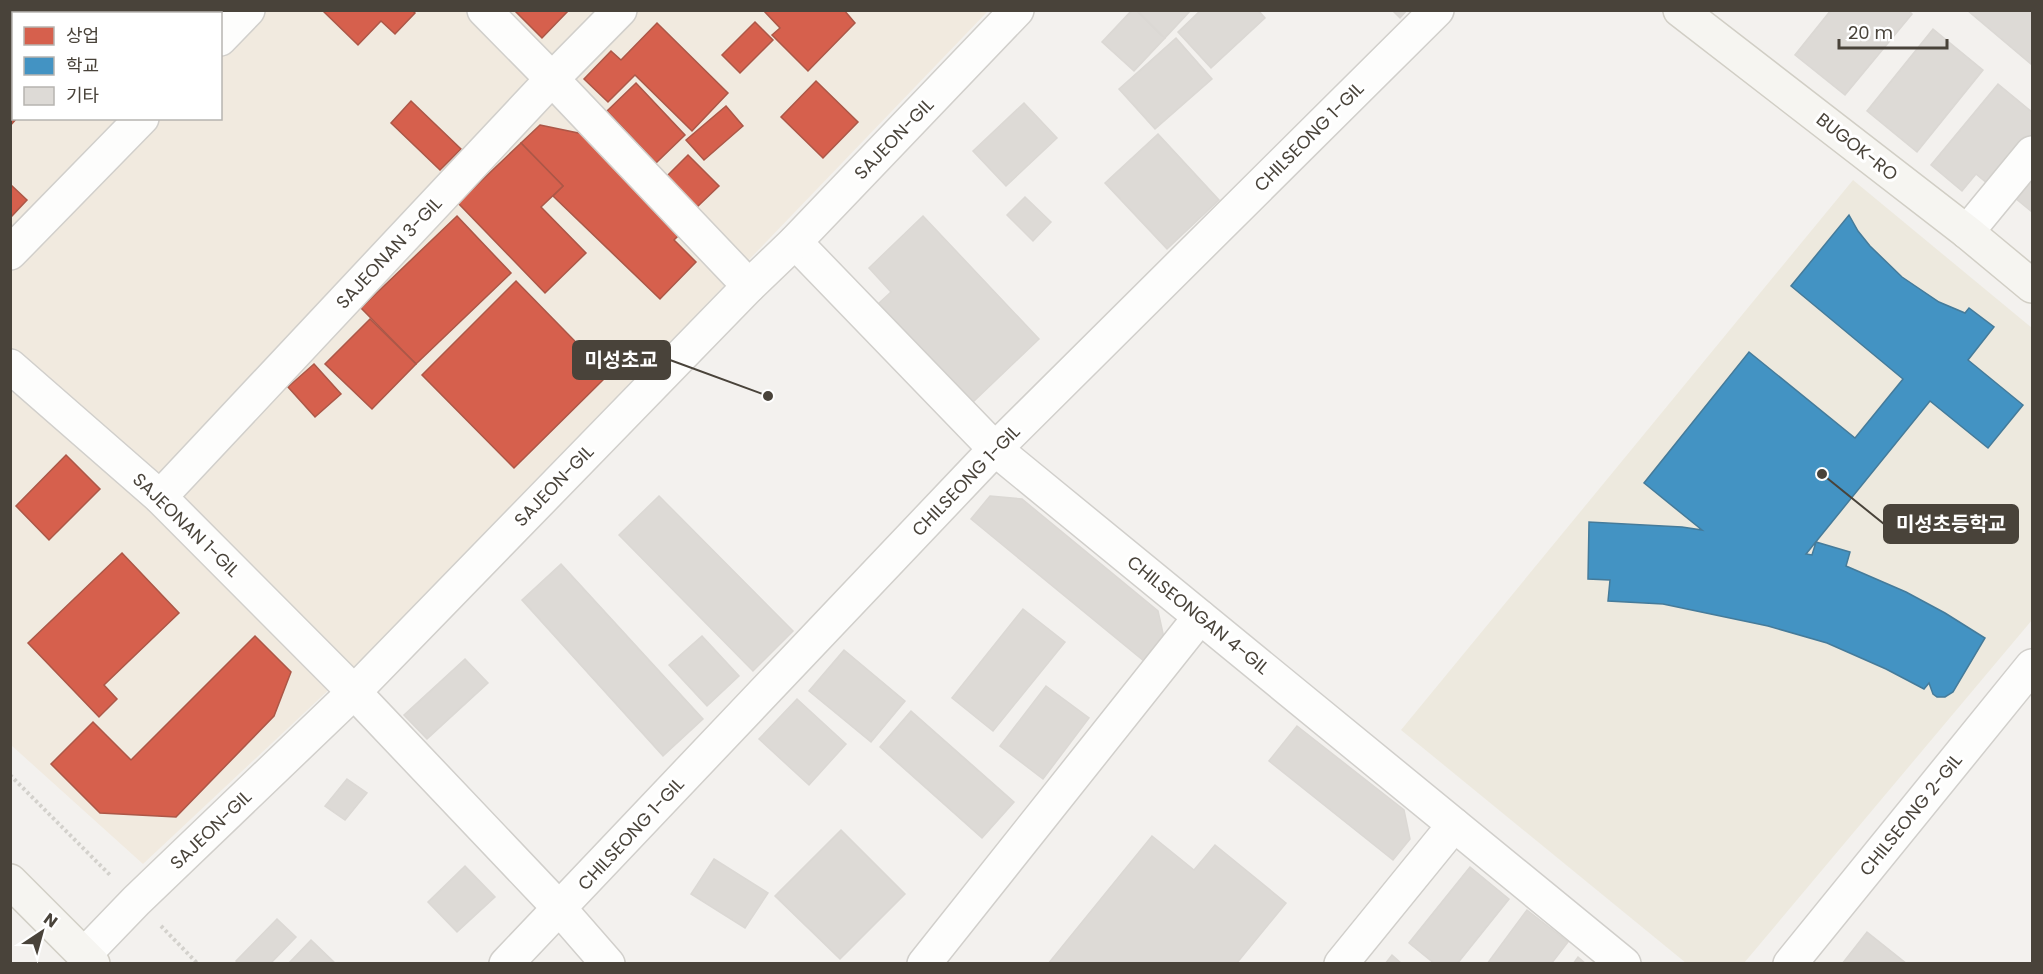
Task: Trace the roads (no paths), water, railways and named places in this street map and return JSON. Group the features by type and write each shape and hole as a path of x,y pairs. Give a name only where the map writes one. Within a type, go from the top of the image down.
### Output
{"street":[{"path":"222,37 249,10"},
{"path":"484,10 749,286"},
{"name":"SAJEONAN 3-GIL","path":"160,497 552,79 620,10"},
{"name":"SAJEON-GIL","path":"88,959 136,901 354,692 749,286 795,242 1017,10"},
{"name":"CHILSEONG 1-GIL","path":"506,963 560,909 995,449 1437,10"},
{"name":"BUGOK-RO","path":"1680,10 1967,232 2032,286"},
{"path":"10,253 140,120"},
{"path":"1967,232 2032,153"},
{"name":"CHILSEONGAN 4-GIL","path":"795,242 995,449 1624,963"},
{"name":"SAJEONAN 1-GIL","path":"10,366 160,497 354,692 560,909 608,963"},
{"path":"924,963 1200,617"},
{"name":"CHILSEONG 2-GIL","path":"1790,963 2032,666"},
{"path":"1341,963 1454,825"},
{"path":"10,881 88,959"}],"place":[{"name":"미성초교","path":"768,396"},
{"name":"미성초등학교","path":"1822,474"}]}
